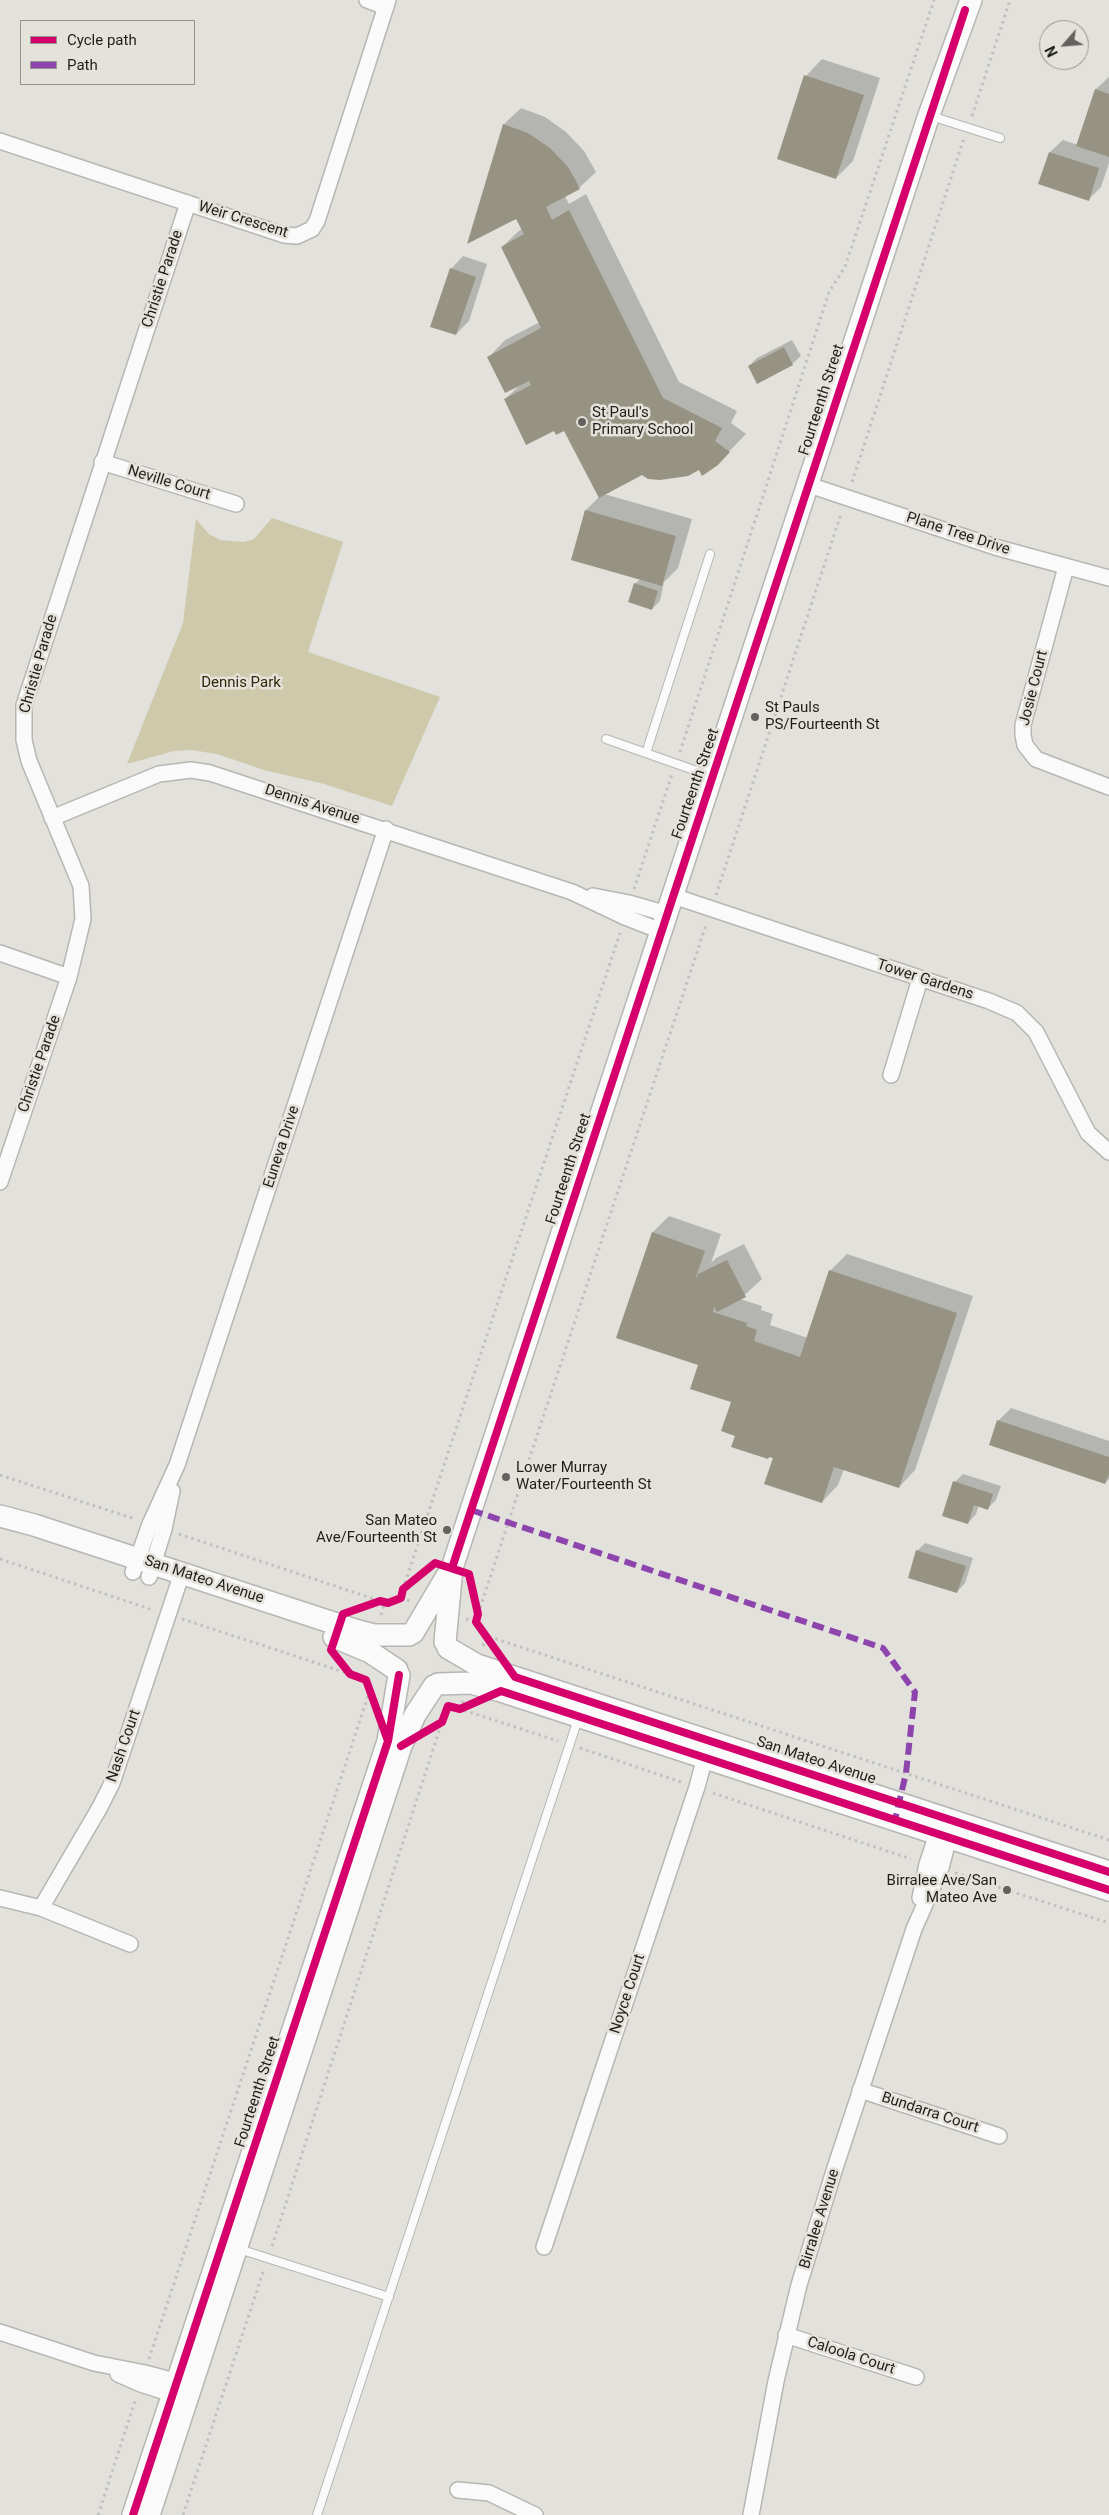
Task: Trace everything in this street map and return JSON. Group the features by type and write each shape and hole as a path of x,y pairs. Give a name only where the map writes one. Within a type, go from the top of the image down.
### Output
{"street":[{"path":"367,0 387,3"},
{"name":"Weir Crescent","path":"0,141 290,236 297,236 312,229 316,221 387,3"},
{"name":"Fourteenth Street","path":"411,1634 452,1568 967,3"},
{"name":"Christie Parade","path":"0,1182 69,977 81,934 83,904 81,886 76,872 30,761 24,740 24,705 188,203"},
{"name":"Neville Court","path":"102,462 236,504"},
{"name":"Plane Tree Drive","path":"809,485 846,499 995,547 1109,578"},
{"name":"Josie Court","path":"1066,567 1023,725 1023,735 1025,745 1036,759 1109,787"},
{"name":"Dennis Avenue","path":"52,818 141,780 172,771 191,770 210,773 386,829 627,910 667,914"},
{"name":"Euneva Drive","path":"143,1568 386,829"},
{"name":"Tower Gardens","path":"667,914 712,909 1006,1007 1028,1022 1043,1046 1088,1133 1109,1152"},
{"path":"0,953 69,977"},
{"path":"890,1075 920,979"},
{"name":"San Mateo Avenue","path":"0,1516 34,1524 143,1568"},
{"name":"San Mateo Avenue","path":"0,1523 18,1533 358,1631 374,1635 411,1634"},
{"name":"Fourteenth Street","path":"447,1645 452,1568"},
{"name":"San Mateo Avenue","path":"180,1580 335,1637 370,1652 398,1673"},
{"name":"Nash Court","path":"41,1908 100,1807 112,1782 180,1580"},
{"path":"430,1633 447,1645 451,1656 449,1672 436,1685 419,1688 411,1686 398,1673 395,1655 398,1647 411,1634 430,1633"},
{"name":"San Mateo Avenue","path":"447,1645 477,1665 582,1708 944,1830 1109,1890"},
{"name":"Fourteenth Street","path":"230,2246 388,1741 398,1673"},
{"name":"San Mateo Avenue","path":"436,1685 471,1683 582,1708"},
{"name":"Fourteenth Street","path":"134,2515 182,2390 401,1746 415,1715 436,1685"},
{"name":"Noyce Court","path":"544,2247 707,1749"},
{"name":"San Mateo Avenue","path":"944,1830 1109,1872"},
{"name":"Birralee Avenue","path":"752,2515 764,2438 786,2335 816,2226 914,1929 944,1830"},
{"path":"0,1898 41,1908 130,1944"},
{"name":"Bundarra Court","path":"860,2090 1000,2136"},
{"path":"0,2332 182,2390"},
{"name":"Caloola Court","path":"786,2335 916,2377"},
{"name":"Fourteenth Street","path":"149,2515 182,2390"},
{"path":"458,2490 490,2493 535,2515"}],"lane":[{"path":"929,115 1000,138"},
{"path":"646,753 710,554"},
{"path":"606,739 713,777"},
{"path":"317,2515 582,1708"},
{"path":"230,2246 389,2297"}],"path":[{"path":"0,1475 380,1601 388,1603 401,1598 829,292 845,267 934,0"},
{"path":"496,1651 476,1622 478,1614 712,909 1010,0"},
{"path":"0,1559 363,1679 370,1690 377,1708"},
{"path":"404,1589 416,1578"},
{"path":"475,1598 478,1614"},
{"path":"362,1607 380,1601"},
{"path":"335,1637 331,1650 350,1674"},
{"path":"485,1637 1109,1840"},
{"path":"98,2515 370,1690"},
{"path":"457,1708 470,1704"},
{"path":"183,2515 445,1714"},
{"path":"434,1727 442,1722"},
{"path":"696,1787 1109,1923"}],"green space":[{"name":"Dennis Park","path":"272,518 343,542 308,652 440,697 392,806 324,784 264,770 217,754 191,750 174,751 127,764 183,623 196,519 209,534 220,540 244,542 254,539"}],"building":[{"path":"804,75 864,95 836,179 777,159"},
{"path":"1095,89 1109,94 1109,157 1076,146"},
{"path":"503,124 528,133 550,148 568,167 580,189 546,207 552,220 569,210 663,398 722,428 715,441 730,452 718,465 702,476 699,470 688,476 660,480 648,479 642,475 599,498 564,431 556,435 554,431 526,445 504,399 531,385 529,381 505,393 487,357 541,328 501,247 524,234 516,219 467,244"},
{"path":"1049,152 1099,168 1089,201 1038,184"},
{"path":"450,268 476,277 456,335 430,327"},
{"path":"784,347 793,365 757,384 748,366"},
{"path":"585,510 676,536 662,586 571,560"},
{"path":"634,583 658,591 652,610 628,602"},
{"path":"652,1232 705,1251 696,1277 697,1278 698,1274 727,1260 746,1297 717,1312 714,1307 713,1312 747,1323 746,1326 757,1330 754,1341 800,1357 829,1270 957,1313 899,1488 834,1467 822,1503 764,1484 773,1458 769,1457 768,1459 731,1447 735,1436 721,1431 731,1402 690,1389 698,1365 616,1338"},
{"path":"997,1420 1109,1457 1109,1474 1105,1484 989,1445"},
{"path":"953,1481 993,1494 988,1510 974,1505 968,1524 942,1516"},
{"path":"916,1550 966,1566 957,1593 908,1578"}],"marked path":[{"path":"471,1510 883,1648 915,1692 906,1773 895,1820"}],"cycle path":[{"path":"452,1568 965,10"},
{"path":"388,1741 366,1680 350,1674 331,1650 343,1614 380,1601 388,1603 401,1598 403,1589 435,1563 469,1574 478,1614 476,1622 515,1677 1109,1872"},
{"path":"133,2515 388,1741 399,1675"},
{"path":"401,1746 442,1722 448,1706 460,1709 501,1691 1109,1890"}],"place":[{"name":"St Paul's Primary School","path":"582,422"},
{"name":"St Pauls PS/Fourteenth St","path":"755,717"},
{"name":"Lower Murray Water/Fourteenth St","path":"506,1477"},
{"name":"San Mateo Ave/Fourteenth St","path":"447,1530"},
{"name":"Birralee Ave/San Mateo Ave","path":"1007,1890"}]}
